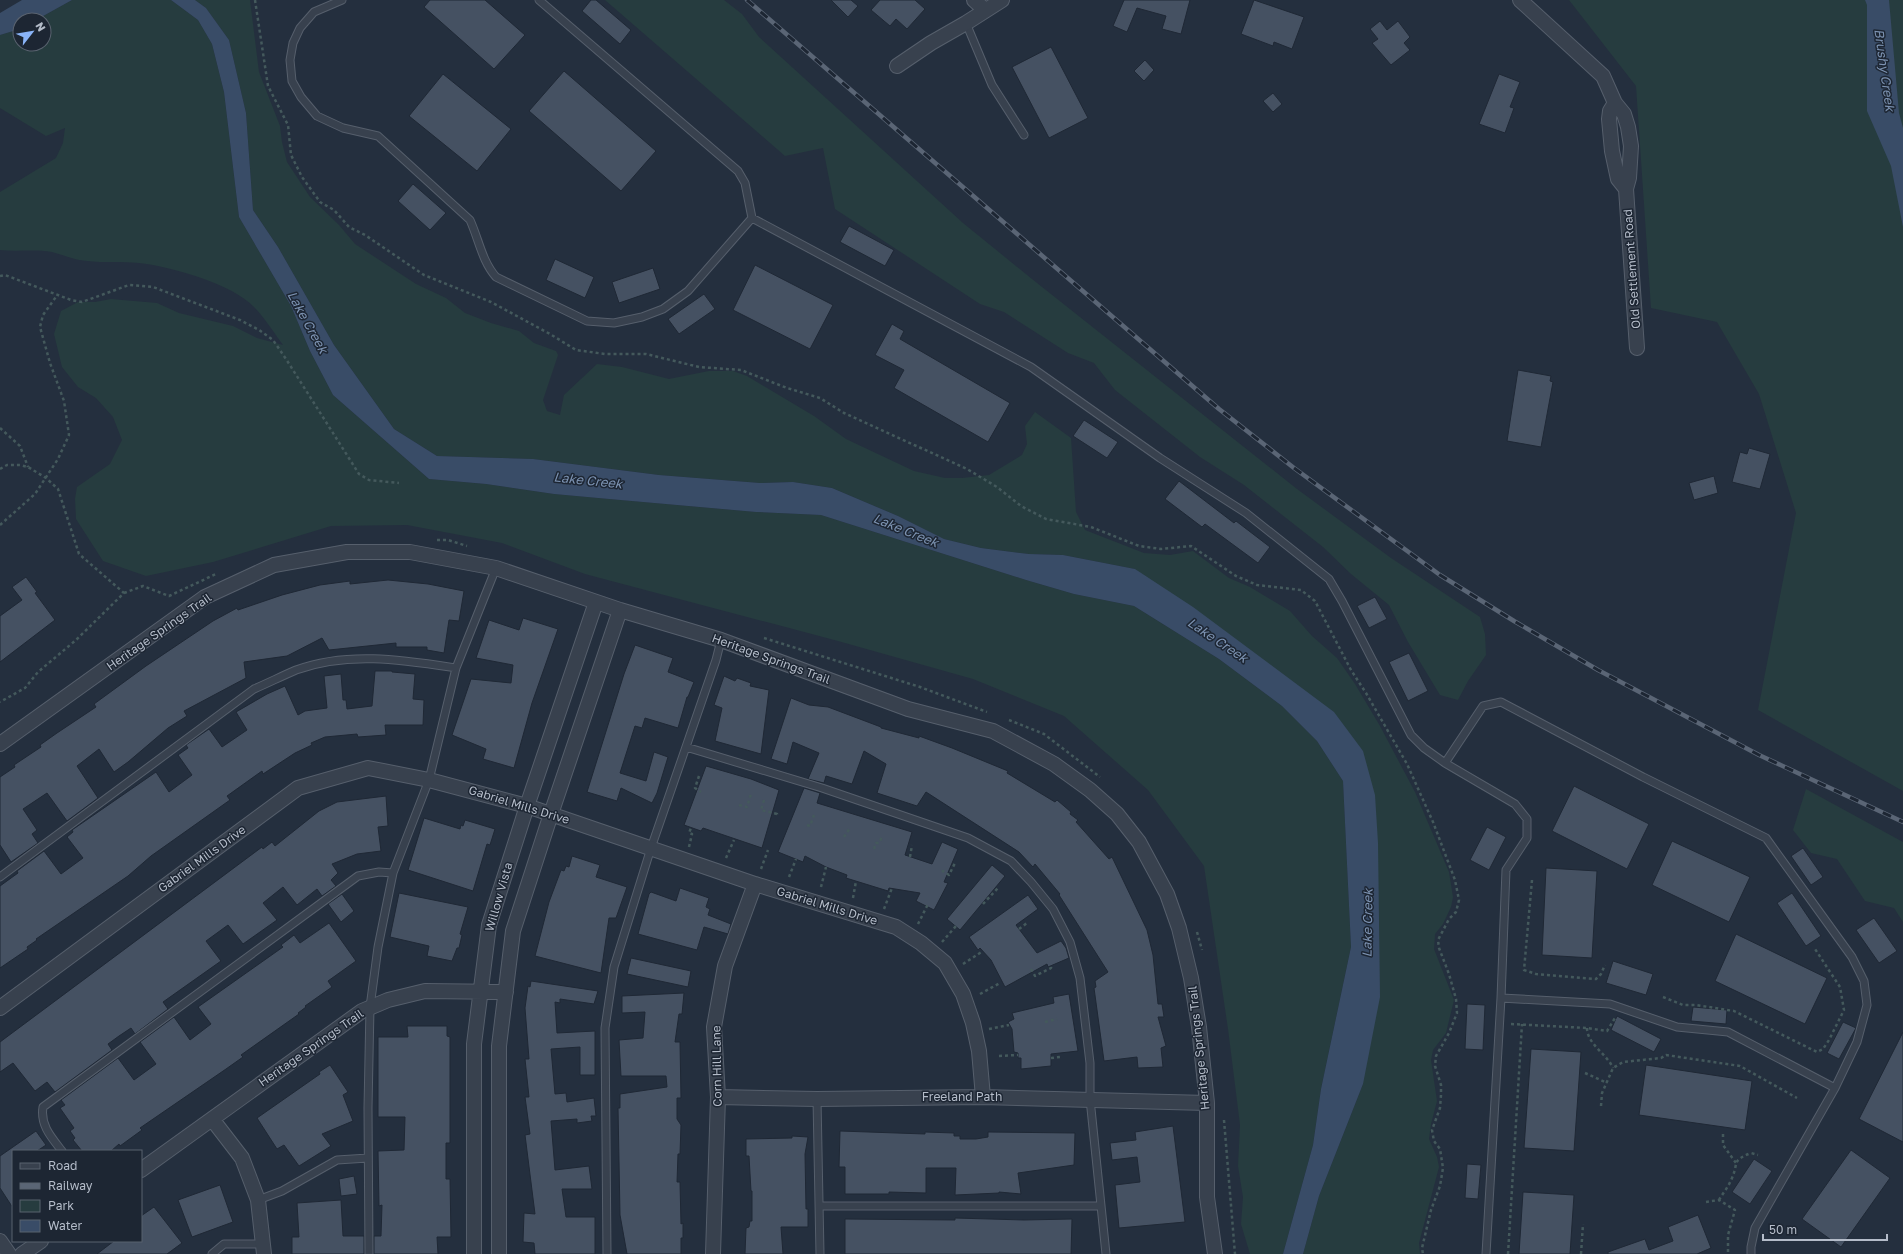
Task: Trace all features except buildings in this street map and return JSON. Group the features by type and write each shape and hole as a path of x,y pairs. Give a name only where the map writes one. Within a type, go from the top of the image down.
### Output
{"street":[{"path":"974,0 985,10"},
{"path":"897,66 931,42 966,23 1002,0"},
{"name":"Old Settlement Road","path":"1520,0 1603,76 1615,103 1624,114 1631,146 1629,178 1626,189 1637,348"},
{"name":"Old Settlement Road","path":"1615,103 1610,111 1609,119 1612,151 1618,179 1626,189"},
{"name":"Heritage Springs Trail","path":"0,744 205,598 274,566 347,552 402,552 496,568 620,610 721,640 908,709 993,731 1054,764 1090,790 1117,814 1139,842 1167,894 1179,928 1191,978 1199,1027 1206,1103 1207,1197 1215,1254"},
{"name":"Willow Vista","path":"474,1254 474,1044 489,925 527,806 596,602"},
{"name":"Willow Vista","path":"499,1254 499,1046 513,930 620,610"},
{"name":"Gabriel Mills Drive","path":"0,1008 298,788 368,768 429,780 527,806 754,884 896,927 922,942 945,963 963,994 973,1023 979,1052 983,1097"},
{"name":"Corn Hill Lane","path":"713,1254 718,1097 714,1027 725,966 754,884"},
{"name":"Heritage Springs Trail","path":"142,1169 362,1011 370,1007 388,1000 425,991 480,993 506,992"},
{"name":"Freeland Path","path":"718,1097 817,1099 983,1097 1206,1103"},
{"path":"212,1118 242,1158 258,1200 263,1249"},
{"path":"0,1241 9,1254"},
{"path":"22,1254 40,1242"}],"lane":[{"path":"342,0 314,12 300,28 293,43 290,60 292,80 301,97 318,116 343,128 378,136 470,220 476,233 487,267 496,278 587,321 614,323 642,317 663,309 688,291 752,218"},
{"path":"539,0 738,172 745,183 752,218"},
{"path":"966,23 992,85 1024,135"},
{"path":"752,218 1031,367 1160,458 1246,514 1329,579 1342,601 1411,735 1424,748 1445,763 1515,804 1527,819 1527,838 1506,870 1501,998 1486,1254"},
{"path":"369,1254 368,1158 370,1007 378,947 393,873 429,780 456,668 496,568"},
{"path":"607,1254 605,1028 614,967 651,848 716,660 721,640"},
{"path":"0,877 254,689 297,670 336,661 372,658 410,661 456,668"},
{"path":"1445,763 1483,706 1501,702 1643,777 1766,838 1852,957 1864,981 1867,1005 1857,1042 1835,1088 1755,1228 1751,1254"},
{"path":"686,747 822,788 968,838 1011,861 1031,882 1053,909 1073,950 1080,978 1089,1053 1091,1079 1090,1099 1106,1254"},
{"path":"61,1150 46,1130 42,1116 43,1107 358,876 379,872 393,873"},
{"path":"1501,998 1610,1004 1677,1027 1728,1032 1835,1088"},
{"path":"817,1099 820,1254"},
{"path":"258,1200 294,1185 322,1167 337,1160 368,1158"},
{"path":"820,1206 1100,1206"},
{"path":"212,1254 224,1244 263,1249"}],"path":[{"path":"255,0 268,86 288,125 291,156 302,177 320,202 334,210 348,227 365,235 424,275 491,302 576,350 605,354 646,354 699,367 741,370 787,388 820,398 844,414 967,470 997,488 1022,506 1046,518 1091,527 1139,546 1161,549 1191,546 1236,576 1258,585 1301,590 1315,601 1352,670 1407,764 1433,822 1456,886 1459,900 1456,912 1449,919 1438,940 1440,953 1449,974 1456,999 1457,1013 1450,1033 1436,1056 1435,1066 1441,1085 1441,1095 1440,1108 1432,1130 1434,1141 1440,1149 1443,1168 1440,1186 1431,1210 1422,1248 1423,1254"},
{"path":"0,276 5,275 82,302 129,285 153,287 240,320 259,330 273,340 359,474 369,480 399,483"},
{"path":"0,525 35,494 58,458 69,435 64,401 50,363 40,327 43,315 58,294"},
{"path":"0,428 20,446 28,467"},
{"path":"0,469 7,465 20,465 28,467 46,478 58,489 79,554 124,593"},
{"path":"431,539 448,540 470,547"},
{"path":"0,702 25,688 38,672 76,640 124,593 143,586 169,596 219,572"},
{"path":"763,638 920,687 993,714"},
{"path":"1007,720 1044,734 1102,779"},
{"path":"699,776 695,788 702,792"},
{"path":"739,805 747,807 751,794"},
{"path":"764,800 761,810 777,814 776,816"},
{"path":"808,825 810,826 814,815"},
{"path":"689,847 692,834 689,833 691,828"},
{"path":"844,837 850,828"},
{"path":"874,849 876,843 879,842 882,837"},
{"path":"726,858 734,840"},
{"path":"910,857 912,845"},
{"path":"761,869 768,850"},
{"path":"789,877 796,859"},
{"path":"942,872 943,871 950,875 955,863"},
{"path":"821,887 826,867"},
{"path":"1532,880 1524,970 1536,974 1596,979 1602,974 1605,965"},
{"path":"852,899 856,881"},
{"path":"884,909 892,888"},
{"path":"983,904 998,888"},
{"path":"918,924 928,904"},
{"path":"1019,929 1027,923"},
{"path":"942,942 956,926"},
{"path":"1195,926 1202,955"},
{"path":"1663,997 1683,1005 1696,1005 1734,1011 1817,1052 1823,1049 1829,1040 1844,1010 1840,988 1815,949"},
{"path":"963,964 983,951"},
{"path":"1031,969 1035,976 1051,968 1053,970"},
{"path":"980,994 1000,983"},
{"path":"1045,1022 1057,1018"},
{"path":"1507,1023 1587,1028 1607,1031 1615,1018"},
{"path":"989,1029 1009,1024"},
{"path":"1508,1254 1522,1024"},
{"path":"1587,1028 1587,1033 1598,1051 1610,1060 1613,1068"},
{"path":"999,1056 1018,1055"},
{"path":"1601,1106 1602,1093 1613,1068 1623,1062 1661,1058 1666,1055 1740,1066 1797,1098"},
{"path":"1051,1058 1060,1057"},
{"path":"1585,1073 1607,1083"},
{"path":"1223,1117 1235,1254"},
{"path":"1723,1134 1723,1145 1736,1163"},
{"path":"1719,1200 1732,1178 1736,1163 1740,1158 1752,1153 1758,1155"},
{"path":"1706,1202 1719,1200 1735,1210 1728,1235 1728,1254"},
{"path":"1580,1254 1583,1224"}],"green space":[{"path":"72,0 171,0 198,20 212,44 224,92 239,217 291,306 310,351 333,395 429,479 486,484 554,494 756,512 821,515 1074,594 1134,606 1219,659 1282,706 1317,741 1343,781 1351,947 1321,1089 1313,1145 1283,1254 1250,1254 1241,1224 1243,1197 1238,1166 1240,1125 1228,1029 1204,866 1148,790 1064,716 973,679 838,641 585,574 502,543 407,525 331,526 213,562 146,576 103,561 76,519 75,499 77,487 110,464 122,440 113,417 96,398 78,387 62,367 54,334 61,311 78,302 95,302 111,299 157,303 179,313 233,326 257,338 283,345 262,316 244,299 216,284 183,272 139,263 100,262 73,259 46,251 0,250 0,192 56,158 63,143 65,128 46,136 0,108 0,35 12,31 12,52 52,52 52,12 50,12"},
{"path":"195,0 250,0 259,72 280,126 287,162 310,197 339,225 355,244 416,284 446,298 465,313 491,323 519,331 534,343 556,351 558,355 543,400 547,411 560,415 564,395 597,364 622,367 669,379 709,371 733,371 747,376 814,416 846,439 914,471 945,478 989,475 1022,455 1027,444 1025,426 1035,412 1071,438 1076,512 1085,530 1144,553 1170,555 1193,551 1229,578 1250,587 1290,611 1312,636 1337,658 1355,684 1380,726 1415,792 1449,872 1453,897 1451,907 1443,924 1435,934 1434,949 1454,1000 1446,1033 1433,1050 1431,1060 1437,1101 1429,1139 1437,1157 1439,1167 1419,1243 1420,1254 1303,1254 1319,1196 1363,1084 1363,751 1135,569 1063,555 1029,554 981,548 944,539 898,516 832,488 793,482 760,483 659,475 533,459 437,456 394,429 334,345 278,247 253,210 246,113 229,40 206,8"},
{"path":"605,0 724,0 742,14 759,37 963,223 1297,489 1391,558 1480,617 1485,634 1486,655 1468,681 1458,700 1440,695 1408,642 1389,605 1351,574 1323,547 1244,485 1200,457 1115,390 1094,363 1068,353 1004,312 980,304 835,209 823,148 785,156"},
{"path":"1569,0 1903,0 1903,791 1758,710 1796,513 1759,394 1717,322 1651,308 1636,86"},
{"path":"1806,789 1903,842 1903,922 1894,908 1865,901 1837,859 1811,853 1793,830"}],"water":[{"path":"22,0 72,0 50,12 12,12 12,31 0,35 0,13"},
{"name":"Lake Creek","path":"171,0 195,0 206,8 229,40 246,113 253,210 278,247 334,345 394,429 437,456 533,459 659,475 760,483 793,482 832,488 898,516 944,539 981,548 1029,554 1063,555 1135,569 1193,607 1334,712 1363,751 1375,795 1378,843 1380,997 1363,1084 1319,1196 1303,1254 1283,1254 1313,1145 1321,1089 1351,947 1343,781 1317,741 1282,706 1219,659 1134,606 1074,594 821,515 756,512 554,494 486,484 429,479 333,395 310,351 291,306 239,217 224,92 212,44 198,20"},
{"name":"Brushy Creek","path":"1865,0 1889,0 1899,113 1903,128 1903,227 1891,166 1867,111 1867,5"}],"railway":[{"path":"747,0 1219,409 1294,468 1440,575 1514,621 1598,670 1759,755 1903,822"}]}
